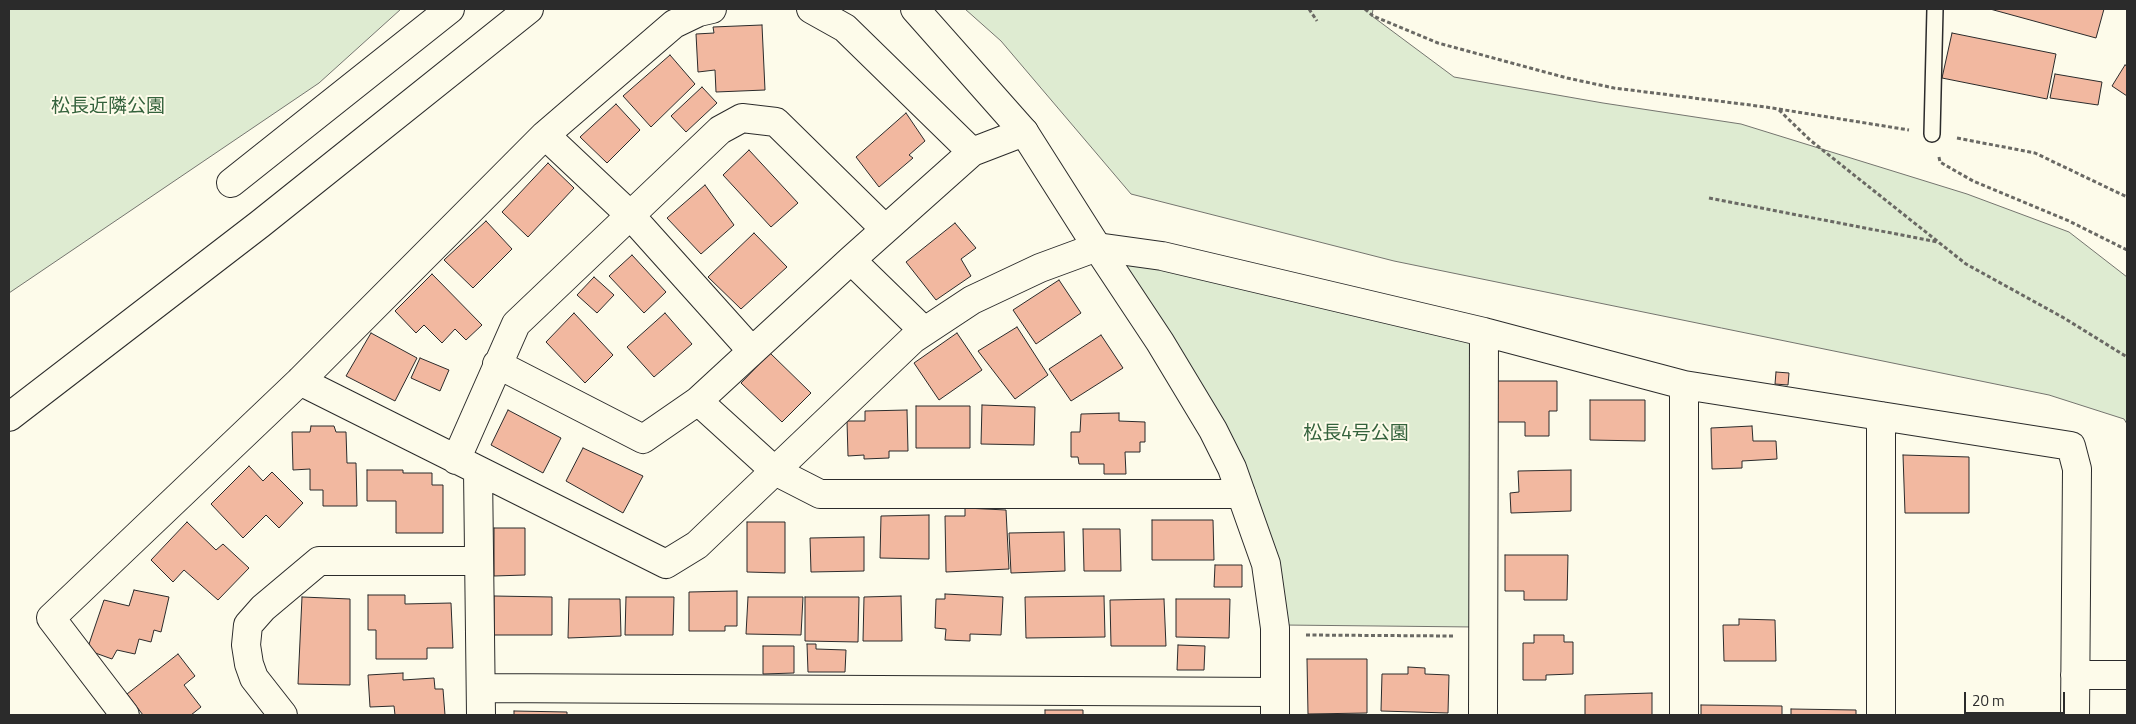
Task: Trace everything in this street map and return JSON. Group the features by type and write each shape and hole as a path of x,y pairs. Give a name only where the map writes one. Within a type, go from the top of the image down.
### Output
{"street":[{"path":"231,183 450,9"},
{"path":"125,715 51,618 300,381 545,135 674,24 699,12 712,9"},
{"path":"811,9 845,28 972,152"},
{"path":"481,688 1275,704 1275,635 1266,564 1232,468 1213,430 1160,342 1024,132 915,9"},
{"path":"9,417 260,224 525,10"},
{"path":"481,715 479,561 467,466 497,364 516,324 720,130 742,118 776,122 885,229"},
{"path":"497,364 643,439 698,401 850,260 972,152 1024,132"},
{"path":"545,135 630,215 752,351"},
{"path":"300,381 666,564 697,545 912,339 972,300 1040,268 1097,247 1162,256 1484,332 1684,385 2071,446 2077,470 2075,715"},
{"path":"850,260 924,331"},
{"path":"1483,715 1484,332"},
{"path":"1684,385 1684,715"},
{"path":"698,401 775,471 820,494 1241,494"},
{"path":"1881,416 1882,715"},
{"path":"283,715 254,678 248,664 246,645 248,625 263,608 318,561 479,561"},
{"path":"2075,675 2127,675"}],"lane":[{"path":"1932,134 1936,9"}],"path":[{"path":"1309,9 1317,21"},
{"path":"1365,9 1373,16 1438,43 1567,78 1614,88 1778,109 2035,153 2127,197"},
{"path":"1778,109 1810,140 1966,264 2064,318 2127,357"},
{"path":"1932,134 1940,162 1973,181 2069,221 2127,250"},
{"path":"1708,198 1939,242"},
{"path":"1275,635 1483,636"}],"green space":[{"name":"松長近隣公園","path":"9,9 401,9 319,83 9,293"},
{"path":"965,9 1373,9 1372,16 1454,77 1603,103 1741,124 1967,194 2069,232 2127,277 2127,424 2124,419 2049,395 1394,261 1131,194 1001,41"},
{"name":"松長4号公園","path":"1116,258 1476,339 1475,627 1283,625 1276,560"}],"building":[{"path":"1990,9 2104,9 2096,38"},
{"path":"762,25 765,90 716,92 715,70 698,72 696,34 714,33 713,27"},
{"path":"1952,33 2056,54 2047,99 1942,78"},
{"path":"670,55 695,84 651,127 623,96"},
{"path":"2125,65 2127,66 2127,96 2112,86"},
{"path":"2055,74 2102,82 2098,105 2050,98"},
{"path":"702,87 717,103 686,132 671,116"},
{"path":"616,104 640,130 607,163 580,137"},
{"path":"906,113 925,141 909,155 913,158 879,187 856,157"},
{"path":"749,150 798,203 771,227 723,175"},
{"path":"548,163 574,188 528,237 502,212"},
{"path":"705,185 734,225 701,254 667,218"},
{"path":"486,221 512,249 473,288 444,260"},
{"path":"955,223 976,248 961,259 971,276 936,300 906,262"},
{"path":"754,233 787,267 741,309 708,277"},
{"path":"632,255 666,292 644,313 609,276"},
{"path":"432,274 482,325 466,340 455,329 442,343 424,325 416,333 395,311"},
{"path":"594,277 614,295 597,313 577,295"},
{"path":"1059,280 1081,313 1036,344 1013,310"},
{"path":"574,313 613,355 585,383 546,342"},
{"path":"665,313 692,344 654,377 627,347"},
{"path":"1017,327 1048,375 1015,399 978,351"},
{"path":"371,333 417,358 395,401 346,376"},
{"path":"957,333 982,370 939,400 914,363"},
{"path":"1101,335 1123,368 1071,401 1049,369"},
{"path":"770,353 811,393 782,422 741,383"},
{"path":"420,358 449,370 440,391 411,378"},
{"path":"1776,372 1789,373 1788,385 1775,384"},
{"path":"1497,381 1557,381 1557,411 1549,411 1549,436 1525,436 1525,422 1497,422"},
{"path":"1590,400 1645,400 1645,441 1590,440"},
{"path":"982,405 1035,407 1034,445 981,444"},
{"path":"916,406 970,406 970,448 916,448"},
{"path":"508,410 561,438 543,473 491,445"},
{"path":"907,410 908,451 889,451 889,458 864,459 864,455 848,456 847,421 865,421 865,411"},
{"path":"1119,413 1119,421 1145,422 1145,442 1140,442 1140,452 1125,452 1126,474 1104,474 1104,464 1079,464 1078,457 1071,457 1071,432 1080,432 1081,414"},
{"path":"311,426 334,426 336,432 346,432 347,463 356,463 357,506 323,506 323,490 310,490 310,469 293,470 292,432 310,432"},
{"path":"1752,426 1753,441 1776,441 1777,459 1742,461 1742,468 1712,469 1711,428"},
{"path":"583,448 643,476 623,513 566,481"},
{"path":"1903,455 1969,457 1969,513 1905,513"},
{"path":"249,466 263,481 272,472 303,503 279,528 266,515 243,538 211,504"},
{"path":"367,470 403,470 403,473 432,473 432,485 443,485 443,533 396,533 396,501 367,501"},
{"path":"1571,470 1571,511 1511,513 1510,493 1519,492 1518,471"},
{"path":"965,508 1006,510 1009,569 946,572 945,516 965,516"},
{"path":"929,515 929,559 880,558 881,516"},
{"path":"1152,520 1213,520 1214,560 1152,560"},
{"path":"187,522 216,550 223,544 249,568 218,600 184,570 173,582 151,560"},
{"path":"747,522 785,522 785,573 747,572"},
{"path":"494,528 525,528 525,575 494,576"},
{"path":"1083,529 1120,529 1121,571 1084,571"},
{"path":"1064,532 1065,571 1011,573 1009,533"},
{"path":"864,537 864,571 811,572 810,538"},
{"path":"1505,555 1568,555 1567,600 1524,600 1524,591 1505,591"},
{"path":"1215,565 1242,565 1242,587 1214,587"},
{"path":"134,590 169,597 161,632 154,630 151,642 139,639 135,654 117,650 112,659 87,650 104,600 129,606"},
{"path":"737,591 737,626 725,626 725,631 689,631 689,592"},
{"path":"945,594 1003,597 1001,635 970,634 970,641 945,640 946,629 935,628 936,599 945,599"},
{"path":"368,595 405,595 405,604 451,603 453,648 427,648 427,659 376,659 376,630 368,630"},
{"path":"494,596 552,597 552,635 494,635"},
{"path":"901,596 902,641 863,641 864,597"},
{"path":"1104,596 1105,637 1026,638 1025,597"},
{"path":"302,597 350,599 350,685 298,684"},
{"path":"626,597 674,597 673,635 625,635"},
{"path":"748,597 803,597 801,635 746,634"},
{"path":"805,597 859,597 858,642 805,641"},
{"path":"569,599 620,599 621,636 568,638"},
{"path":"1164,599 1166,646 1111,646 1110,600"},
{"path":"1176,599 1230,599 1229,638 1176,637"},
{"path":"1739,619 1775,620 1776,661 1724,661 1723,625 1739,625"},
{"path":"1534,635 1564,635 1564,642 1573,642 1573,674 1546,675 1546,680 1523,680 1523,643 1534,643"},
{"path":"807,644 816,644 816,649 846,650 845,672 808,672"},
{"path":"1178,645 1205,646 1204,670 1177,670"},
{"path":"763,646 794,646 794,673 763,674"},
{"path":"178,654 195,676 184,685 201,707 191,715 143,715 127,694"},
{"path":"1307,659 1367,659 1367,713 1308,714"},
{"path":"1408,667 1425,668 1425,674 1449,675 1448,713 1381,711 1382,674 1408,674"},
{"path":"403,673 403,680 434,678 435,689 443,689 445,715 395,715 394,706 370,707 368,675"},
{"path":"1652,693 1652,715 1585,715 1585,695"},
{"path":"1701,705 1782,706 1782,715 1701,715"},
{"path":"1791,709 1856,710 1856,715 1791,715"},
{"path":"1045,710 1083,710 1083,715 1045,715"},
{"path":"514,711 567,712 567,715 514,715"}]}
